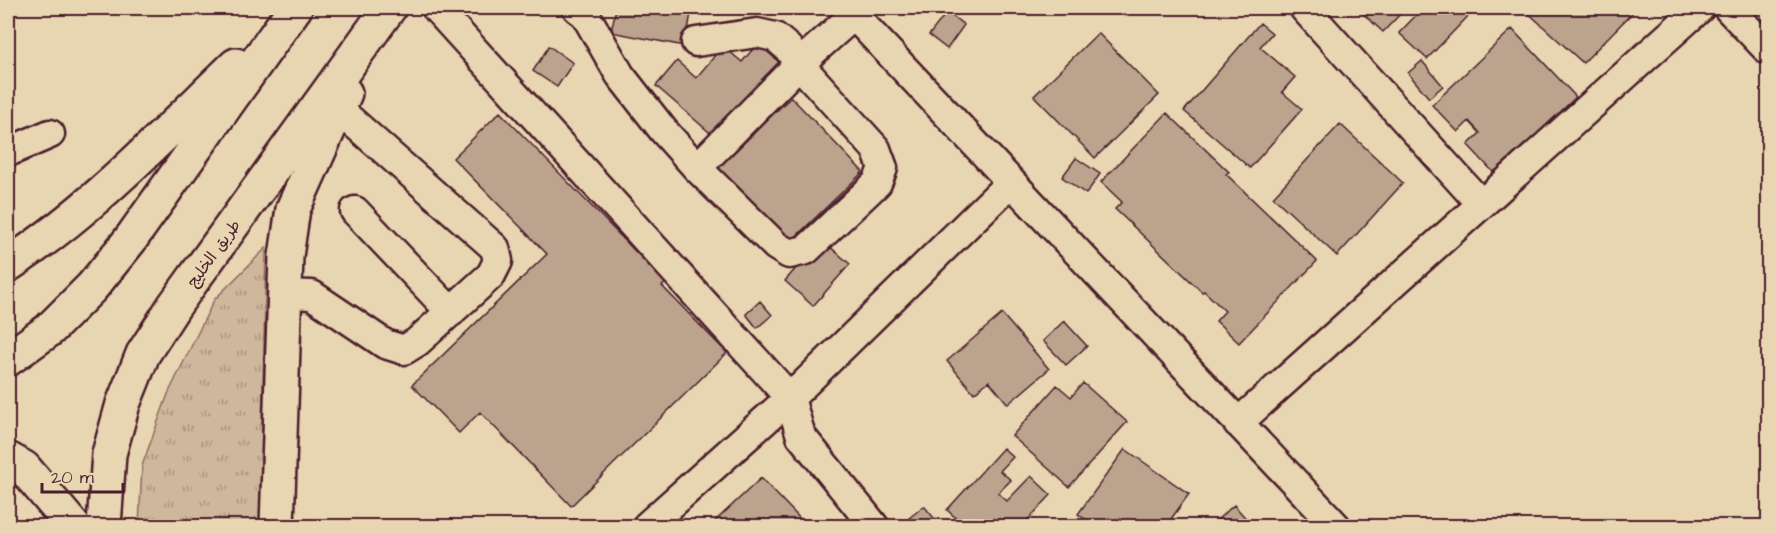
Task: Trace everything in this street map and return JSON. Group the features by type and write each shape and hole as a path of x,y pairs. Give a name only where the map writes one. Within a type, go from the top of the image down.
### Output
{"main road":[{"path":"8,265 51,236 96,200 294,8"},
{"path":"8,359 49,330 92,287 130,240 294,8"},
{"path":"277,526 284,294 286,256 293,209 385,13"},
{"name":"طريق الخليج","path":"104,526 109,454 123,404 143,354 174,306 385,13"},
{"path":"8,459 24,468 73,526"}],"street":[{"path":"1304,8 1481,204"},
{"path":"1238,423 1700,8"},
{"path":"1728,8 1768,50"},
{"path":"443,9 790,398 801,436 874,526"},
{"path":"582,10 620,75 663,130 697,168 776,246 789,254 806,250 877,183 883,168 876,149 799,64 788,48 775,37 757,33 696,42"},
{"path":"697,168 851,11 1336,526"},
{"path":"284,294 312,295 385,344 404,350 417,342 451,312 491,274 498,261 495,248 338,109"},
{"path":"8,152 50,134"},
{"path":"647,526 790,398 1011,182"},
{"path":"355,211 451,312"}],"green space":[{"path":"266,248 260,526 139,526 142,466 168,394 214,300"}],"building":[{"path":"616,8 692,8 685,46 611,32"},
{"path":"1357,8 1406,8 1383,32"},
{"path":"1423,8 1476,8 1427,59 1399,33"},
{"path":"1523,8 1637,8 1583,63"},
{"path":"947,12 964,25 947,49 929,35"},
{"path":"1260,23 1272,33 1260,47 1295,77 1282,92 1302,109 1250,168 1184,111"},
{"path":"1512,29 1576,97 1495,174 1468,145 1480,133 1469,121 1458,132 1432,105"},
{"path":"1098,33 1159,95 1095,158 1034,96"},
{"path":"758,43 781,64 716,138 656,86 677,61 696,78 723,46 742,62"},
{"path":"549,46 573,63 557,87 533,71"},
{"path":"1422,61 1443,86 1429,98 1408,73"},
{"path":"791,97 863,172 786,246 715,171"},
{"path":"500,112 666,283 662,286 727,353 571,506 480,412 459,433 412,385 547,254 453,158"},
{"path":"1167,113 1229,172 1226,174 1317,261 1239,343 1216,321 1225,311 1115,209 1122,202 1101,182"},
{"path":"1340,124 1403,183 1337,256 1273,197"},
{"path":"1076,158 1100,174 1086,194 1062,177"},
{"path":"821,239 850,264 813,306 785,281"},
{"path":"760,301 772,315 757,328 746,314"},
{"path":"1002,314 1049,369 1008,404 989,381 974,393 947,361"},
{"path":"1064,321 1087,346 1066,365 1043,341"},
{"path":"1083,383 1127,422 1069,487 1012,436 1057,385 1071,397"},
{"path":"1003,448 1013,457 1000,471 1011,480 998,493 1007,501 1031,476 1051,495 1022,526 965,526 947,510"},
{"path":"1125,449 1189,494 1166,526 1095,526 1078,514"},
{"path":"761,478 807,526 710,526"},
{"path":"1234,505 1251,524 1248,526 1210,526"},
{"path":"924,506 934,518 923,526 916,526 909,518"}]}
